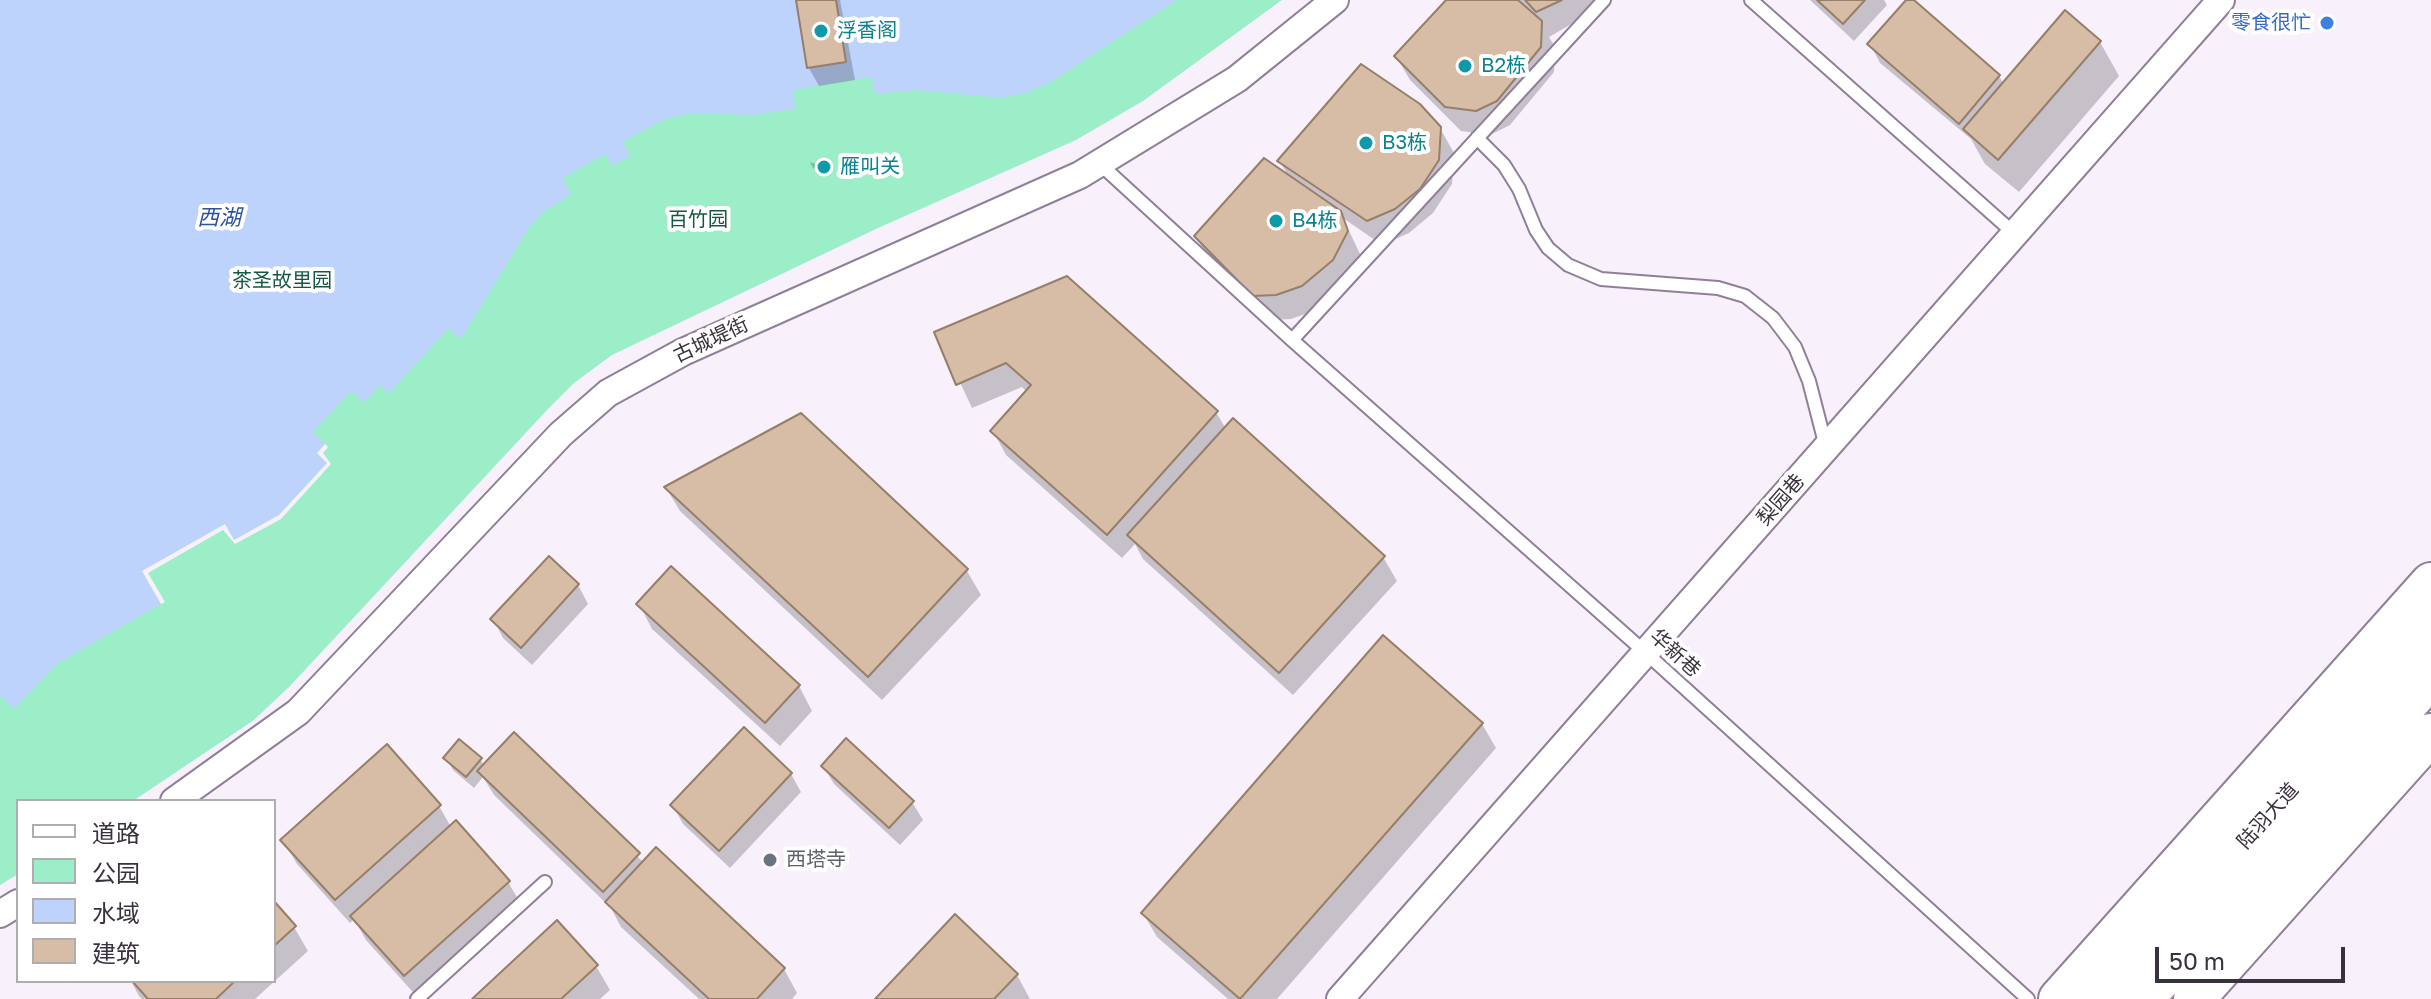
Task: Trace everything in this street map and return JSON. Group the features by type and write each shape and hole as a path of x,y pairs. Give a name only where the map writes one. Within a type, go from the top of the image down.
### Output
{"main road":[{"path":"2059,999 2431,583"},
{"name":"陆羽大道","path":"2106,999 2431,632"},
{"name":"陆羽大道","path":"2143,999 2431,677"},
{"path":"2194,999 2431,734"}],"street":[{"name":"古城堤街","path":"177,799 298,712 551,445 608,393 683,352 1100,164 1237,79 1335,0"},
{"name":"梨园巷","path":"1340,999 2221,0"}],"lane":[{"path":"1292,340 1604,0"},
{"path":"1751,0 2015,234"},
{"path":"1477,138 1504,165 1548,248 1568,265 1601,279 1718,288 1745,296 1773,318 1795,347 1809,381 1826,448"},
{"name":"华新巷","path":"1100,164 1292,340 1646,653 2028,999"},
{"path":"417,999 545,882"}],"green space":[{"name":"西湖","path":"0,0 1282,0 1143,101 1076,140 878,228 612,355 574,383 548,409 290,686 254,720 136,799 16,799 16,875 0,885"}],"water":[{"name":"西湖","path":"0,0 1177,0 1051,82 1026,93 1002,98 916,90 875,94 871,77 793,90 795,109 752,115 692,113 665,119 623,142 630,156 612,166 605,154 563,178 571,195 543,212 530,226 461,339 449,328 389,393 380,385 364,402 351,391 313,432 325,444 318,453 327,462 279,515 234,540 224,525 143,571 161,604 57,664 14,709 0,696"}],"pier":[{"path":"325,444 328,447 323,453 331,464 281,519 235,544 223,530 148,573 165,602 161,604 142,571 225,524 234,540 279,515 327,463 317,453"}],"building":[{"name":"浮香阁","path":"796,0 836,0 846,62 807,68"},
{"name":"B2栋","path":"1446,0 1518,0 1542,21 1541,47 1497,101 1476,111 1445,107 1394,56"},
{"path":"1525,0 1562,0 1536,12"},
{"path":"1817,0 1865,0 1843,24"},
{"path":"1906,0 1914,0 2000,75 1959,124 1867,44"},
{"path":"2065,10 2101,41 1998,160 1963,129"},
{"name":"B3栋","path":"1361,64 1420,104 1441,127 1439,160 1420,189 1395,209 1367,221 1277,161"},
{"name":"B4栋","path":"1264,158 1341,211 1348,231 1333,260 1302,286 1276,295 1253,296 1194,236"},
{"path":"1067,276 1218,411 1107,535 990,431 1031,385 1006,363 956,385 934,332"},
{"path":"801,413 968,569 868,677 664,487"},
{"path":"1233,418 1385,556 1279,673 1127,535"},
{"path":"549,556 579,584 521,648 490,619"},
{"path":"671,566 800,685 765,723 636,604"},
{"path":"1383,635 1483,723 1240,999 1141,913"},
{"path":"744,727 792,773 719,851 670,805"},
{"path":"514,732 640,853 603,892 477,771"},
{"path":"846,738 914,801 889,828 821,766"},
{"path":"459,739 482,758 466,777 443,758"},
{"path":"387,744 441,805 335,900 280,840"},
{"path":"456,820 510,881 404,976 350,916"},
{"path":"656,847 785,968 757,999 709,999 605,902"},
{"path":"276,903 296,926 276,944"},
{"path":"955,914 1018,974 994,999 875,999"},
{"path":"557,920 598,965 561,999 472,999"},
{"path":"134,983 233,983 216,999 148,999"}],"place":[{"name":"零食很忙","path":"2327,23"},
{"name":"浮香阁","path":"821,31"},
{"name":"B2栋","path":"1465,66"},
{"name":"B3栋","path":"1366,143"},
{"name":"雁叫关","path":"824,167"},
{"name":"B4栋","path":"1276,221"},
{"name":"西塔寺","path":"770,860"}],"park label":[{"name":"百竹园","path":"698,220"},
{"name":"茶圣故里园","path":"282,281"}]}
